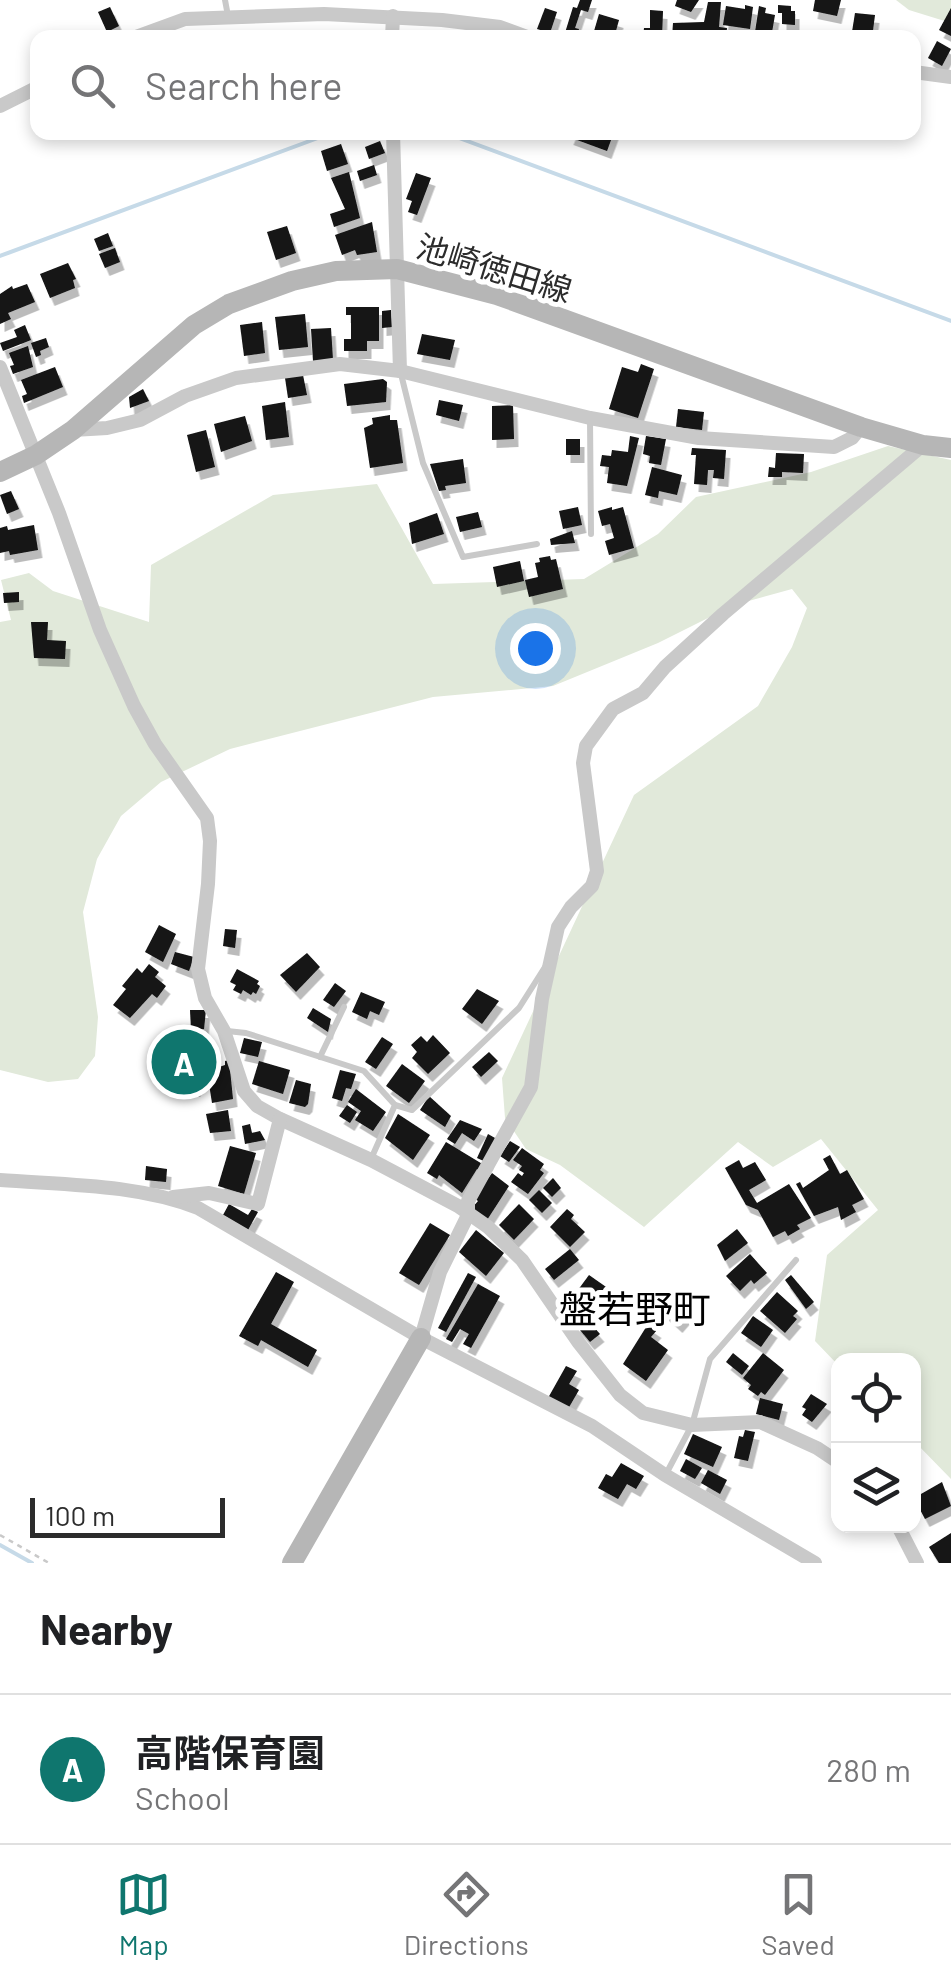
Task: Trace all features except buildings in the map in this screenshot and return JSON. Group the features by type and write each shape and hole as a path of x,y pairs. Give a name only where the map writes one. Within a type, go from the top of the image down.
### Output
{"main road":[{"name":"池崎徳田線","path":"0,472 36,455 73,430 194,325 229,304 292,280 336,272 397,269 497,295 861,427 923,445 951,448"},
{"path":"292,1563 421,1338"}],"street":[{"path":"156,30 185,20 324,14 393,16 506,30"},
{"path":"392,30 393,16"},
{"path":"921,73 951,77"},
{"path":"0,106 30,90"},
{"path":"393,140 400,371"},
{"path":"73,430 107,428 140,420 185,396 236,378 340,364 400,371 590,418 698,438 834,447 852,438 861,427"},
{"path":"0,367 100,630 134,706 206,818 210,841 208,884 198,969 205,998 224,1030 244,1091 258,1106 280,1119 370,1160 458,1206 488,1227 522,1260 620,1396 643,1413 692,1425 760,1422 831,1457"},
{"path":"421,1338 440,1272 468,1216 468,1201 531,1087 558,926 570,907 582,900 597,872 583,763 586,746 613,709 642,693 723,614 923,445"},
{"path":"0,1180 102,1187 170,1197 209,1193 258,1204 280,1119"},
{"path":"170,1197 213,1217 421,1338 592,1426 666,1475 815,1563"},
{"path":"902,1533 917,1563"}],"lane":[{"path":"226,0 228,17"},
{"path":"400,371 423,463 464,557 537,544"},
{"path":"590,418 591,534"},
{"path":"224,1030 246,1033 364,1070 395,1105 412,1110 519,1008 550,960"},
{"path":"320,1057 344,1006"},
{"path":"370,1160 395,1105"},
{"path":"666,1475 692,1425 710,1359 796,1260"}],"path":[{"path":"0,1535 49,1563"}],"green space":[{"path":"896,0 951,0 951,23 909,10"},
{"path":"888,446 951,460 951,1479 921,1448 921,1353 831,1353 831,1358 815,1341 827,1255 878,1210 821,1139 773,1167 738,1142 644,1227 560,1165 526,1149 505,1118 502,1078 634,795 758,706 792,647 807,608 792,589 734,605 658,643 553,686 433,697 230,749 161,782 121,816 97,859 83,912 98,1017 95,1056 78,1079 48,1082 0,1070 0,622 11,620 1,580 29,573 53,591 149,622 151,565 273,495 377,484 433,584 584,579 658,534 696,497 811,472"}],"waterway":[{"path":"0,256 312,140"},
{"path":"465,140 951,321"},
{"path":"0,1545 32,1563"}],"place":[{"name":"高階保育園","path":"184,1062"}],"district":[{"name":"盤若野町","path":"635,1310"}]}
